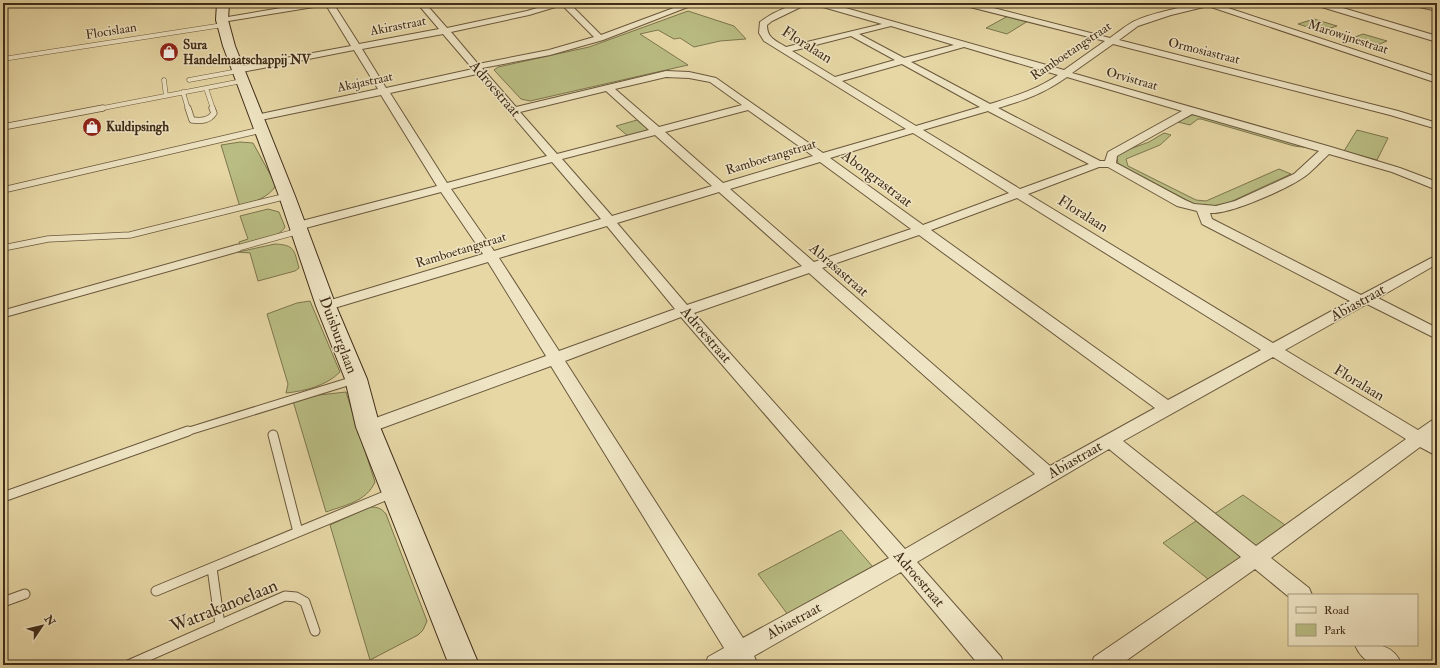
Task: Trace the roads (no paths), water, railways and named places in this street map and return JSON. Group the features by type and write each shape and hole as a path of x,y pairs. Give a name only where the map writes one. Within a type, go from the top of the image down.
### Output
{"street":[{"name":"Duisburglaan","path":"223,3 222,23 228,46 287,196 326,306 356,379 368,427 464,665"},
{"name":"Flocislaan","path":"222,23 328,3"},
{"path":"328,3 444,188 490,256 555,358 743,658"},
{"name":"Adroestraat","path":"421,3 684,310 993,665"},
{"path":"532,3 540,10"},
{"path":"563,3 600,38"},
{"name":"Akirastraat","path":"239,74 356,47 507,18 563,3"},
{"name":"Akajastraat","path":"259,124 384,91 550,52 600,38 694,3"},
{"name":"Floralaan","path":"805,3 769,19 764,24 763,33 767,39 1437,449"},
{"name":"Orvistraat","path":"819,3 1326,149 1396,170 1437,186"},
{"name":"Ormosiastraat","path":"965,3 1394,113 1437,126"},
{"path":"1318,3 1437,39"},
{"path":"1414,3 1436,9"},
{"name":"Ramboetangstraat","path":"326,306 1030,95 1048,86 1066,74 1135,24 1169,13 1207,4"},
{"name":"Marowijnestraat","path":"1207,4 1437,80"},
{"path":"784,50 891,24"},
{"path":"851,33 988,107 1119,170 1181,202 1203,210 1216,210 1239,204 1298,176 1326,149"},
{"path":"833,80 964,45"},
{"name":"Abongrastraat","path":"514,110 666,74 689,74 713,80 1168,409"},
{"name":"Abrasastraat","path":"608,88 1049,476"},
{"path":"299,229 554,158 659,132 751,106"},
{"path":"368,427 684,310 920,230 1019,193 1104,164 1110,160 1112,154 1191,110"},
{"path":"1203,210 1206,221 1437,334"},
{"name":"Abiastraat","path":"716,665 743,658 903,560 1110,440 1437,259"},
{"path":"1102,665 1255,558 1437,425"},
{"path":"1110,440 1301,594"},
{"path":"1367,646 1391,665"}],"lane":[{"name":"Flocislaan","path":"3,59 222,23"},
{"path":"189,80 239,74"},
{"path":"3,127 206,88 239,74"},
{"path":"164,80 166,96"},
{"path":"183,92 192,120 207,119 213,116 214,113 206,88"},
{"path":"3,190 259,124"},
{"path":"3,248 48,239 130,235 287,196"},
{"path":"3,314 299,229"},
{"path":"3,497 204,425 356,379"},
{"path":"273,435 298,532"},
{"path":"156,591 394,492"},
{"path":"212,568 220,625"},
{"path":"3,602 25,594"},
{"name":"Watrakanoelaan","path":"128,665 285,596 296,597 305,602 315,631"}],"place":[{"name":"Sura Handelmaatschappij NV","path":"169,52"},
{"name":"Kuldipsingh","path":"92,127"}]}
